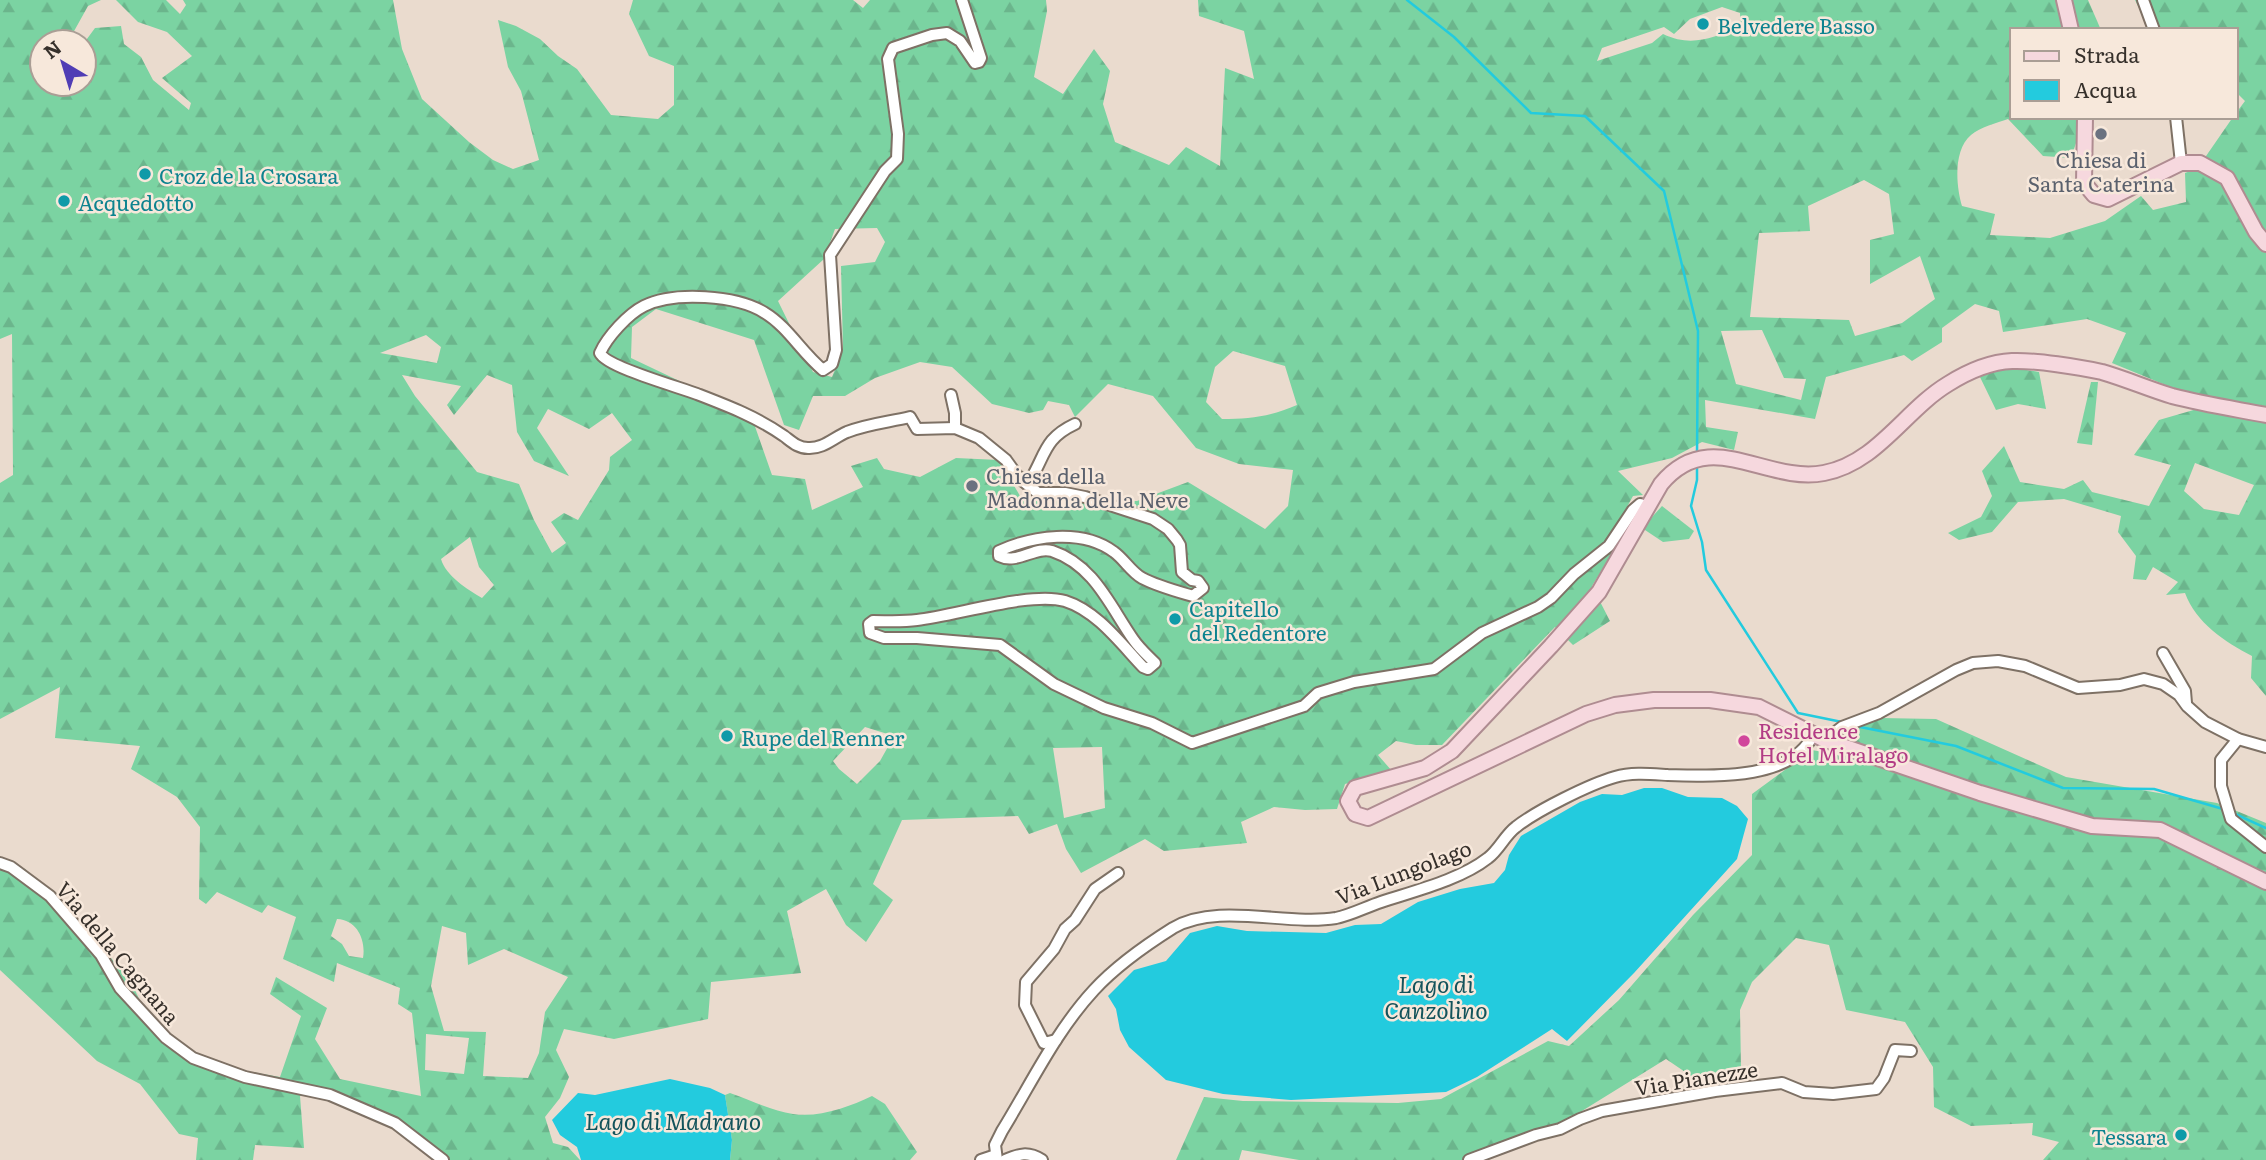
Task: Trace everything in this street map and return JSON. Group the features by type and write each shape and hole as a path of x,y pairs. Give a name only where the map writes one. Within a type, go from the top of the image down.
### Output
{"main road":[{"path":"2064,0 2071,28"},
{"path":"2085,119 2084,183 2094,195 2108,199 2181,163 2200,163 2227,178 2256,232 2266,244"},
{"path":"2266,415 2174,396 2101,372 2012,361 1979,368 1946,384 1866,455 1833,471 1822,474 1790,473 1733,458 1698,459 1671,472 1646,506 1599,592 1452,751 1425,768 1356,788 1348,801 1350,808 1361,817 1374,816 1586,714 1615,705 1654,700 1710,700 1759,707 1819,737 1980,793 2092,826 2160,830 2266,882"}],"street":[{"path":"962,0 981,58 978,62 975,63 960,41 947,33 893,48 888,60 898,134 897,159 885,171 830,255 836,350 832,364 823,370 764,312 745,304 701,296 647,305 636,311 606,342 600,353 605,360 644,377 694,393 761,420 800,447 811,449 865,426 910,418 917,429 955,428 984,440 1006,460 1019,478 1038,493 1065,492 1153,519 1168,529 1180,545 1182,572 1198,581 1203,588 1193,596 1140,577 1112,551 1091,542 1060,536 999,551 999,556 1012,559 1049,550 1066,557 1094,579 1131,636 1155,663 1148,669 1089,614 1066,601 1043,598 916,620 873,621 869,624 870,633 884,638 1000,645 1054,684 1104,708 1152,723 1192,744 1304,706 1318,693 1354,682 1434,669 1482,634 1551,598 1574,574 1609,546 1633,510 1640,504 1646,506"},
{"path":"2143,0 2153,28"},
{"path":"2176,119 2181,163"},
{"path":"951,395 955,428"},
{"path":"1019,478 1031,479 1048,443 1061,430 1074,424"},
{"path":"2163,653 2185,691 2187,706"},
{"name":"Via Lungolago","path":"999,1158 995,1145 1002,1131 1056,1040 1093,991 1107,977 1175,927 1216,917 1336,918 1467,871 1489,858 1515,827 1581,791 1616,776 1755,772 1786,760 1819,737 1879,713 1956,670 1973,663 1998,661 2025,666 2078,688 2120,685 2144,679 2163,684 2179,695 2205,722 2238,739 2266,747"},
{"path":"2238,739 2221,760 2221,786 2231,817 2266,847"},
{"name":"Via della Cagnana","path":"0,863 11,867 50,896 101,955 120,988 175,1045 193,1058 246,1077 330,1095 395,1124 443,1160"},
{"path":"1056,1040 1044,1042 1025,1004 1026,982 1054,949 1095,889 1118,873"},
{"name":"Via Pianezze","path":"1469,1160 1560,1129 1602,1111 1714,1091 1782,1083 1804,1091 1833,1094 1876,1089 1884,1078 1895,1050 1911,1051"},
{"path":"981,1160 1020,1153 1034,1155 1042,1160"}],"green space":[{"path":"0,0 101,0 88,6 76,28 28,28 28,98 98,98 98,28 95,28 121,26 124,44 141,57 153,80 189,110 191,103 162,78 192,56 167,32 138,22 116,0 166,0 180,14 186,5 183,0 393,0 402,49 422,99 469,142 493,160 513,169 539,160 521,91 508,67 498,20 540,39 577,69 611,115 658,119 674,105 674,66 649,56 629,14 633,0 853,0 863,8 870,0 1046,0 1047,11 1034,77 1063,94 1094,49 1110,71 1103,104 1115,142 1169,165 1186,147 1220,166 1225,68 1254,79 1244,31 1199,16 1198,0 2059,0 2065,28 2010,28 2010,119 2079,119 2079,134 2071,158 2043,156 2008,119 1984,127 1971,135 1961,150 1957,179 1962,206 1995,214 1990,235 2050,238 2105,221 2141,196 2153,210 2186,202 2185,173 2198,168 2223,182 2252,235 2266,251 2266,410 2200,396 2112,363 2126,333 2087,319 2003,332 1999,311 1975,304 1942,328 1942,342 1912,361 1904,355 1826,377 1815,419 1705,400 1706,427 1738,432 1734,450 1702,442 1672,458 1618,471 1643,495 1633,496 1617,525 1622,537 1592,586 1610,621 1573,645 1555,627 1442,745 1416,745 1396,741 1378,755 1392,771 1345,784 1337,809 1274,807 1241,822 1247,843 1164,851 1145,839 1081,873 1066,849 1057,824 1029,834 1018,816 902,820 873,884 893,900 866,942 846,925 826,889 787,911 801,973 711,982 708,1019 614,1039 564,1029 556,1050 569,1077 560,1098 545,1117 553,1143 568,1147 580,1160 436,1160 403,1137 376,1113 349,1096 300,1096 304,1148 255,1145 253,1160 196,1160 198,1138 179,1134 140,1084 97,1061 0,970 0,861 25,869 96,940 131,982 154,1030 197,1063 280,1077 301,1016 270,994 276,977 327,1008 315,1039 340,1079 421,1096 412,1013 398,1004 400,988 337,963 334,982 283,959 296,917 268,905 262,913 217,892 206,904 199,899 200,827 177,797 131,769 140,746 55,738 60,687 0,719 0,483 13,475 12,334 0,339","holes":["1722,7 1740,13 1741,28 1693,41 1663,34 1652,43 1597,61 1602,48 1664,27 1674,34 1690,19","1864,180 1889,194 1894,234 1870,240 1870,284 1920,256 1935,299 1902,323 1855,336 1849,320 1750,317 1759,233 1810,231 1808,206","877,228 885,242 875,262 841,266 843,350 832,377 813,372 778,301 824,259 835,229","656,309 754,340 784,425 799,430 813,396 845,396 875,378 920,362 952,367 992,404 1029,413 1043,410 1048,401 1069,405 1075,417 1108,384 1153,396 1196,448 1239,464 1293,470 1288,506 1265,529 1188,482 1137,501 1023,501 999,460 956,458 920,477 884,469 877,458 851,466 863,487 812,510 805,479 772,475 751,415 631,358 632,327","1762,330 1784,378 1806,379 1801,400 1736,384 1721,331","426,335 441,347 437,363 380,353","1233,351 1285,366 1297,405 1261,416 1222,419 1206,402 1215,367","402,375 461,386 447,405 454,415 487,375 512,385 517,432 534,461 569,476 537,428 548,409 589,429 612,413 632,440 610,457 609,470 578,520 564,513 551,522 566,543 552,553 519,484 477,472 415,396","470,537 479,567 494,585 482,598 452,576 441,559","865,727 894,736 880,761 857,784 833,761","1102,747 1105,808 1064,818 1053,748","337,919 350,923 362,938 363,958 349,956 342,944 331,936","442,926 466,933 468,965 504,949 568,977 545,1012 539,1053 528,1078 483,1076 486,1032 444,1031 431,986","426,1034 469,1038 464,1074 425,1070"]},
{"path":"2070,0 2088,0 2100,28 2076,28"},
{"path":"2135,0 2266,0 2266,236 2204,159 2232,119 2238,119 2238,110 2245,101 2238,94 2238,28 2149,28"},
{"path":"2009,367 2039,372 2046,409 2018,404 1996,410 1979,375"},
{"path":"2091,382 2098,382 2092,445 2077,443"},
{"path":"2198,405 2266,420 2266,696 2251,678 2252,656 2204,622 2196,614 2185,593 2166,595 2178,582 2153,567 2146,580 2133,579 2136,556 2118,532 2121,516 2064,499 2018,502 1992,532 1959,540 1948,533 1981,517 1992,496 1982,471 2004,446 2020,482 2064,489 2083,480 2092,492 2149,506 2171,465 2134,455 2159,420 2197,409","holes":["2195,463 2254,485 2239,515 2204,509 2184,491"]},
{"path":"1662,506 1694,531 1689,539 1663,542 1642,528"},
{"path":"1881,718 1936,719 2066,777 2217,803 2266,823 2266,1160 2043,1160 2059,1142 2032,1135 2033,1123 1971,1126 1934,1107 1933,1067 1905,1022 1846,1010 1829,945 1796,938 1752,982 1740,1010 1741,1069 1691,1076 1666,1059 1569,1119 1462,1160 1299,1160 1242,1150 1239,1160 1176,1160 1204,1097 1243,1101 1398,1103 1441,1099 1548,1041 1569,1046 1619,1000 1693,915 1752,855 1752,794 1812,750 1844,756 1844,731"},
{"path":"730,1093 777,1110 803,1115 834,1111 872,1096 885,1104 917,1152 910,1160 730,1160 732,1140 725,1095"}],"water":[{"name":"Lago di Canzolino","path":"1644,788 1662,788 1688,797 1722,798 1737,806 1748,819 1737,859 1634,973 1567,1041 1552,1029 1477,1077 1446,1092 1291,1100 1223,1094 1166,1080 1129,1047 1120,1030 1116,1009 1108,996 1134,970 1166,961 1190,933 1217,926 1247,931 1326,933 1355,925 1381,924 1418,902 1460,889 1494,883 1505,870 1509,855 1521,836 1580,802 1602,794 1622,795"},
{"name":"Lago di Madrano","path":"670,1079 710,1088 725,1095 732,1140 730,1160 581,1160 577,1147 560,1135 552,1120 578,1093 595,1095"}],"waterway":[{"path":"1407,0 1454,37 1531,113 1585,116 1664,191 1698,331 1697,454"},
{"path":"1697,464 1697,480 1691,506 1702,542 1706,570 1798,713 1842,722"},
{"path":"1855,726 1956,746 2063,788 2154,789 2223,809"},
{"path":"2233,813 2266,828"}],"place":[{"name":"Belvedere Basso","path":"1703,24"},
{"name":"Chiesa di Santa Caterina","path":"2101,134"},
{"name":"Croz de la Crosara","path":"145,174"},
{"name":"Acquedotto","path":"64,201"},
{"name":"Chiesa della Madonna della Neve","path":"972,486"},
{"name":"Capitello del Redentore","path":"1175,619"},
{"name":"Rupe del Renner","path":"727,736"},
{"name":"Residence Hotel Miralago","path":"1744,741"},
{"name":"Tessara","path":"2181,1135"}]}
